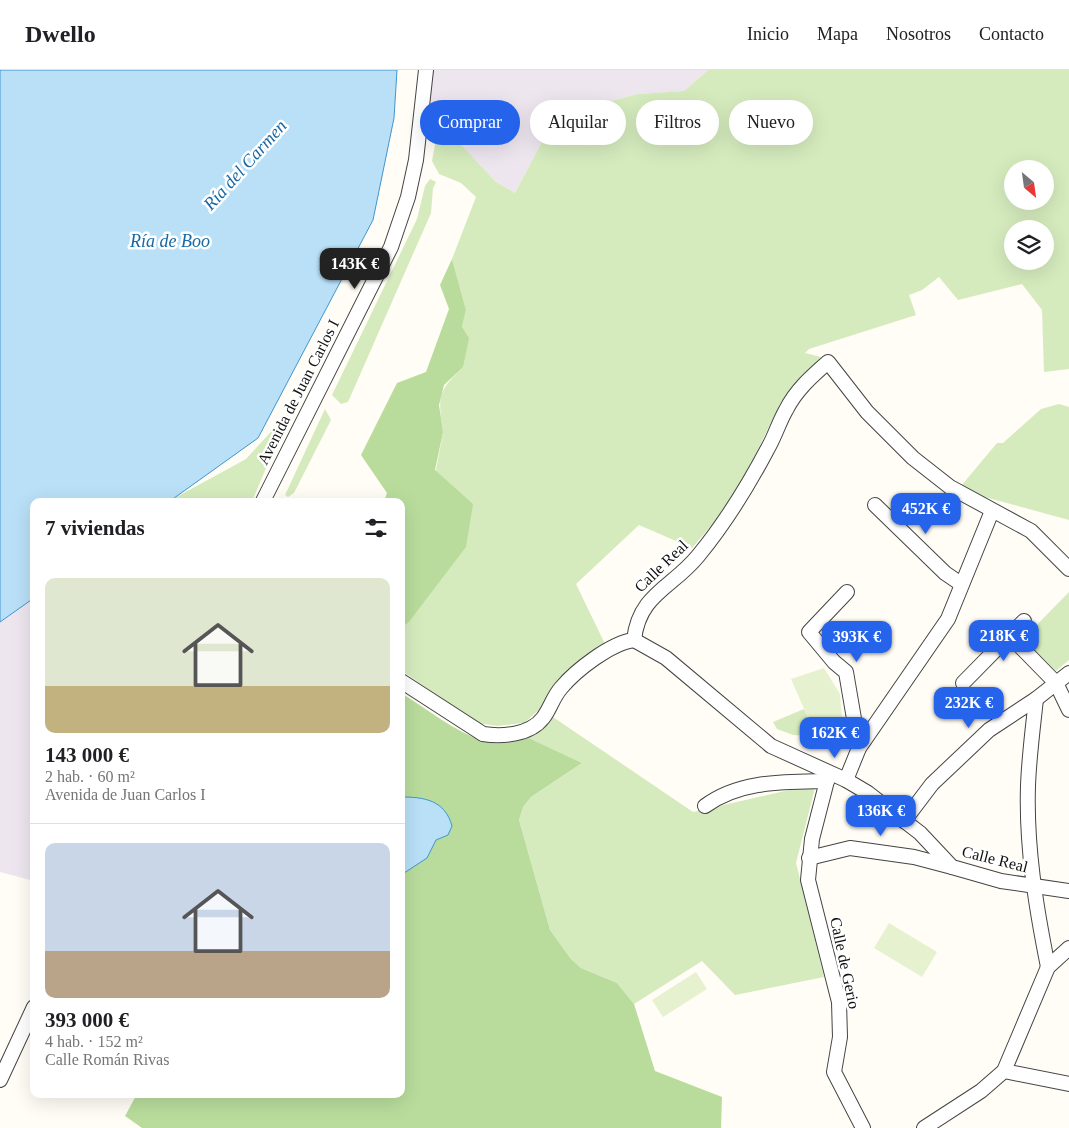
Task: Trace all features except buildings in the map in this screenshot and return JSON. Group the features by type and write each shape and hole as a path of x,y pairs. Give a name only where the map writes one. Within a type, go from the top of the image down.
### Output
{"street":[{"name":"Avenida de Juan Carlos I","path":"265,498 392,247 408,197 416,160 426,70"},
{"name":"Calle Real","path":"1069,569 1031,531 950,487 913,458 867,412 828,362 808,379 785,410 769,447 731,512 697,558 643,608 635,628 634,640 666,658 771,746 828,777 846,780 904,820 920,833 952,867 1001,881 1069,891"},
{"path":"875,505 944,573 961,584"},
{"path":"846,780 859,748 948,619 992,511"},
{"path":"847,592 810,632 834,662 846,672 859,748"},
{"path":"963,683 1024,621"},
{"path":"1010,636 1056,683 1069,710"},
{"path":"405,684 483,734 498,736 516,734 533,726 543,718 561,687 579,672 611,647 634,640"},
{"path":"904,820 932,784 952,763 989,730 1036,699 1069,672"},
{"path":"1036,699 1028,786 1029,827 1033,886 1048,967"},
{"path":"705,806 715,798 743,787 828,777"},
{"name":"Calle de Gerio","path":"828,777 812,840 808,880 838,1002 840,1037 834,1072 863,1128"},
{"path":"809,858 850,848 914,857 952,867"},
{"path":"924,1128 981,1090 1004,1071 1048,967 1069,948"},
{"path":"0,1080 30,1016"},
{"path":"1004,1071 1069,1084"}],"shaded area":[{"path":"419,70 708,70 684,91 637,94 615,100 530,100 530,145 540,145 515,193 496,182 461,145 520,145 520,100 420,100 420,102 416,98"},
{"path":"30,601 30,880 0,872 0,622"}],"green space":[{"path":"708,70 1069,70 1069,369 1044,372 1042,310 1022,284 958,300 939,277 922,290 909,295 916,315 809,349 805,353 821,357 780,405 732,501 692,548 639,525 576,584 605,644 579,662 557,682 540,709 524,723 497,726 477,723 405,673 405,625 408,623 443,432 440,411 441,396 448,383 463,367 462,327 466,310 452,259 476,197 461,183 439,174 432,161 435,145 461,145 496,182 515,193 540,145 626,145 626,100 615,100 637,94 684,91"},
{"path":"430,179 436,182 433,188 431,213 348,402 341,404 332,395 417,219 425,186"},
{"path":"452,259 466,310 462,327 469,338 463,367 444,385 439,405 443,432 435,470 473,504 466,547 405,625 405,498 385,498 387,493 361,455 397,383 426,372 449,309 440,285"},
{"path":"1059,404 1069,407 1069,520 981,496 961,486 997,443 1003,443 1041,409"},
{"path":"325,409 331,420 294,493 288,497 285,495"},
{"path":"291,410 253,498 175,498 246,459"},
{"path":"1069,592 1069,660 1056,671 1023,639"},
{"path":"824,668 840,694 842,719 828,732 816,736 791,679"},
{"path":"405,696 451,726 472,737 483,741 500,743 529,738 582,763 531,797 523,807 519,820 550,930 571,959 581,968 617,983 634,1004 655,1071 722,1097 721,1128 142,1128 125,1116 135,1098 405,1098"},
{"path":"804,709 816,736 793,735 777,729 773,722"},
{"path":"550,715 693,812 816,784 796,863 824,977 735,995 702,961 634,1004 617,983 581,968 571,959 550,930 519,820 523,807 531,797 582,763 529,738"},
{"path":"889,923 937,952 922,977 874,948"},
{"path":"696,972 707,989 663,1017 652,1000"}],"water":[{"name":"Ría de Boo","path":"0,70 397,70 394,118 373,220 258,438 174,498 30,498 30,601 0,622"},
{"path":"405,797 425,799 439,805 449,817 452,826 448,835 436,840 427,858 405,872"}],"water label":[{"name":"Ría del Carmen","path":"245,165"}]}
